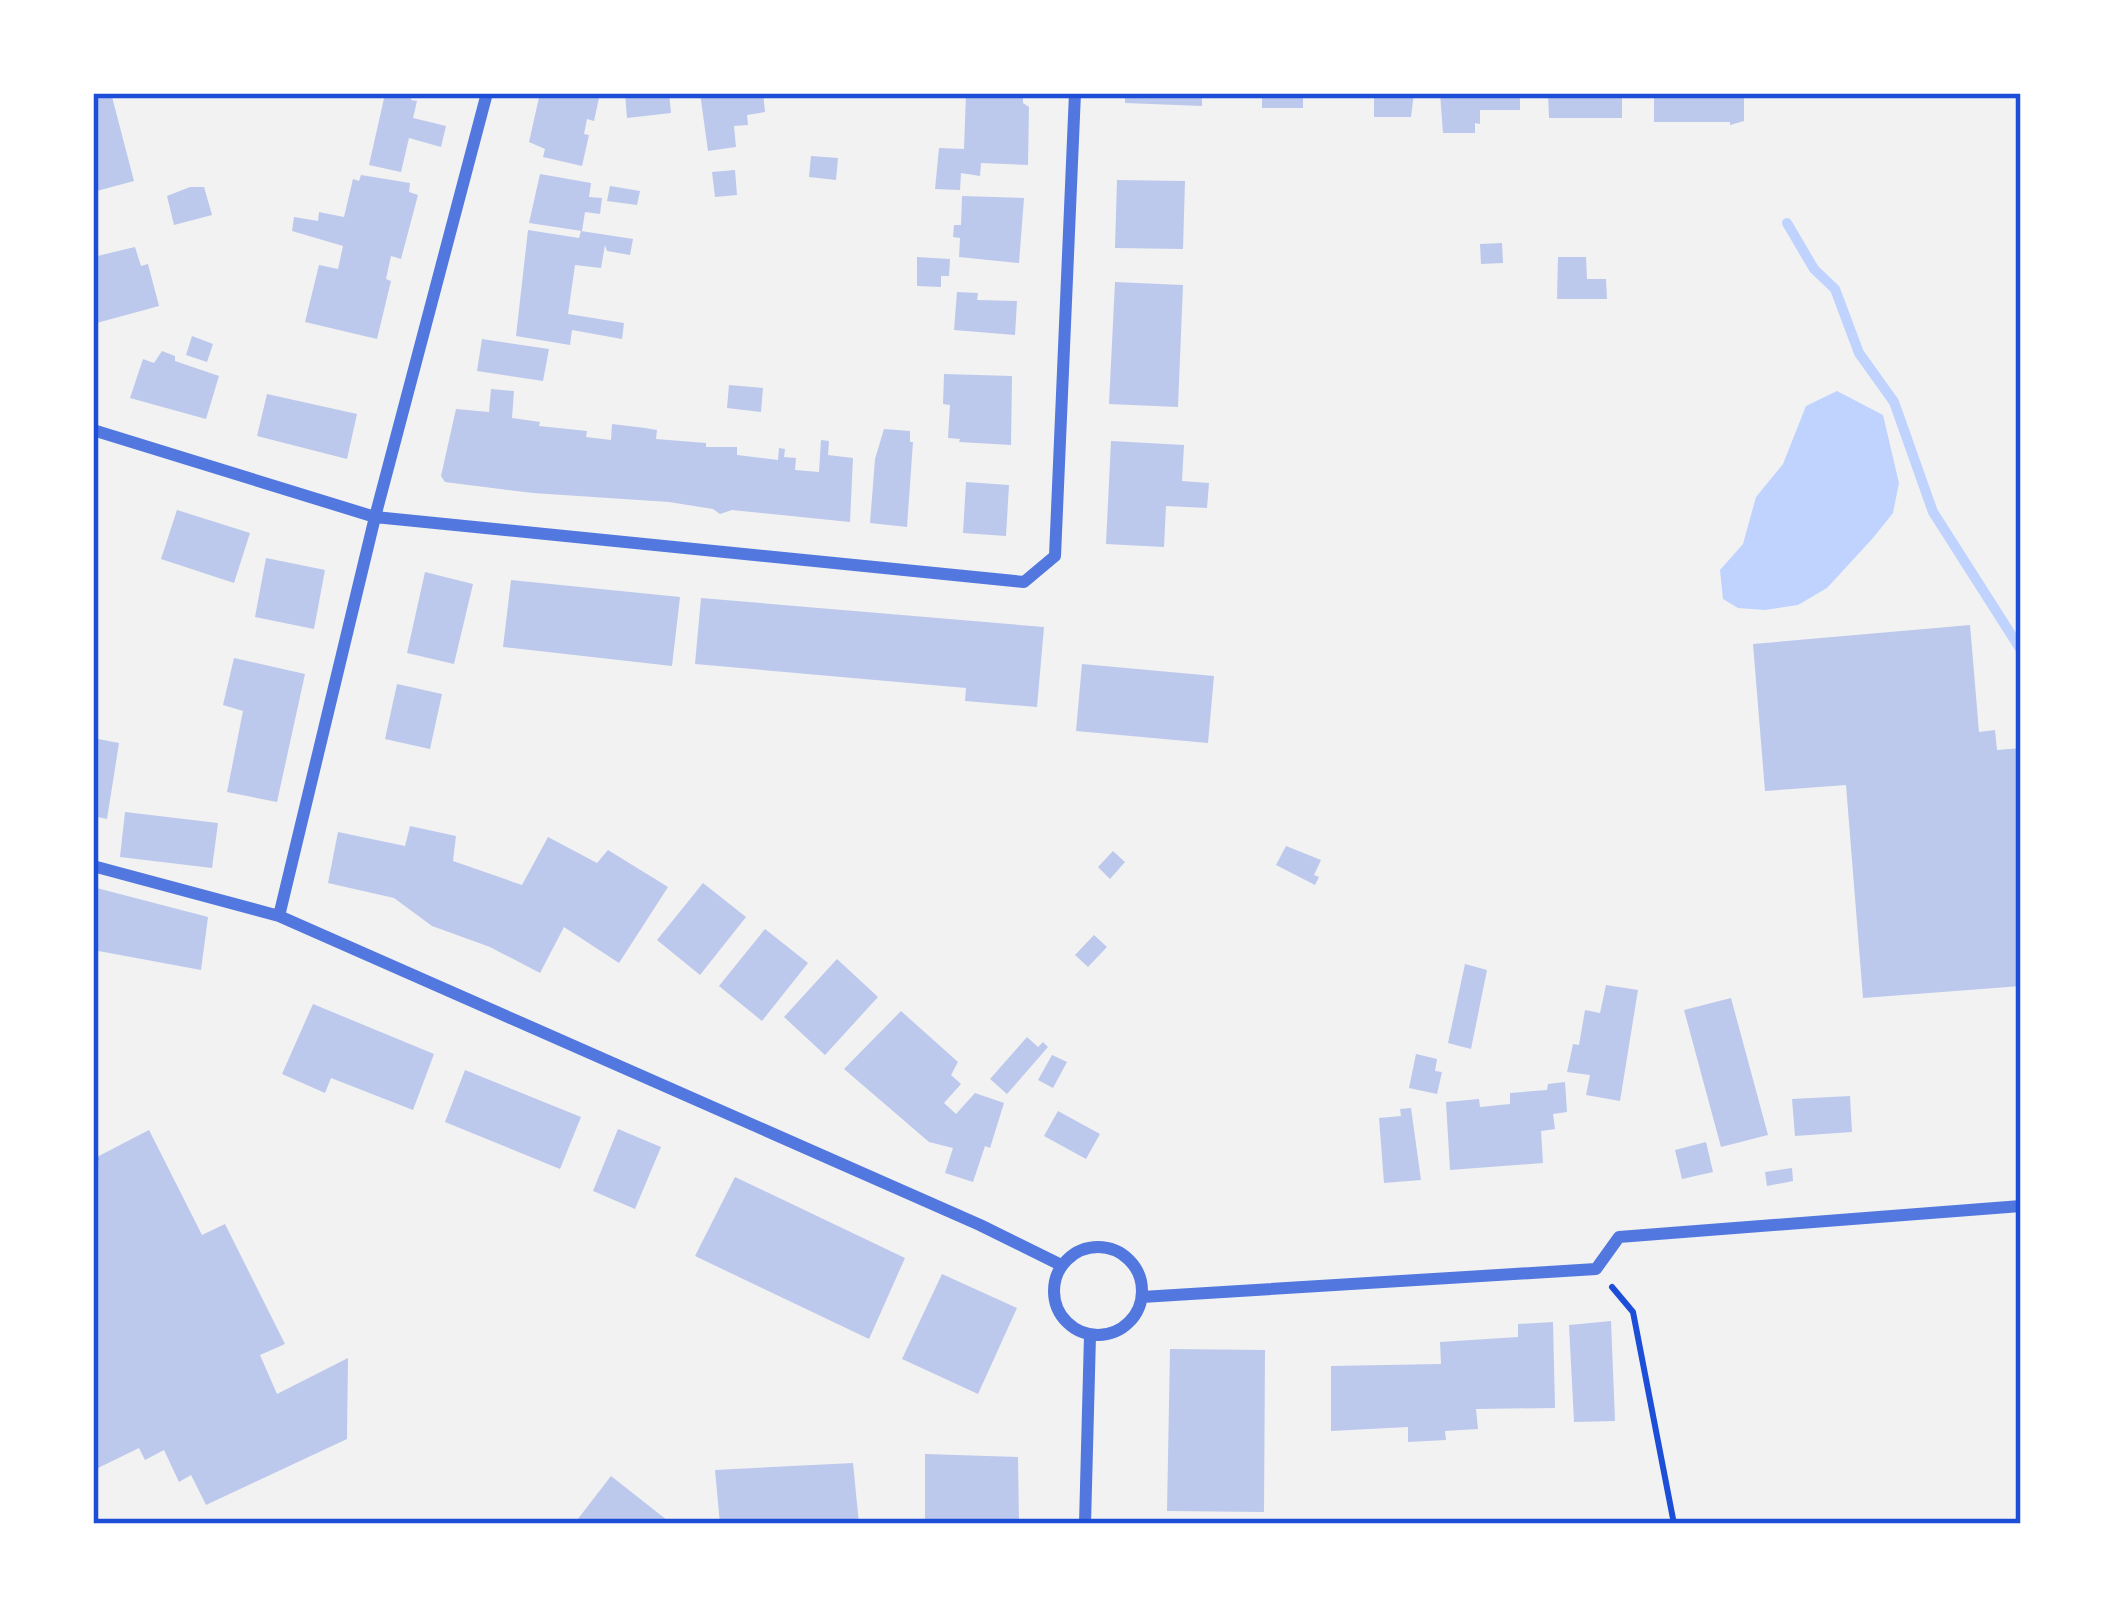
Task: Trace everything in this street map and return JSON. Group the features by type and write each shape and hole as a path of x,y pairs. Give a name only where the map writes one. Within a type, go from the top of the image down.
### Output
{"street":[{"path":"279,916 375,517 487,93"},
{"path":"93,430 375,517 1024,582 1055,556 1076,93"},
{"path":"93,866 279,916 1061,1265"},
{"path":"1142,1298 1596,1269 1619,1237 2021,1206"},
{"path":"1085,1248 1114,1250 1136,1269 1142,1298 1124,1328 1108,1335 1090,1335 1073,1329 1061,1316 1054,1282 1061,1265 1085,1248"},
{"path":"1085,1524 1090,1335"}],"path":[{"path":"1596,1269 1633,1312 1674,1524"}],"water":[{"path":"1837,391 1883,415 1899,483 1893,513 1827,588 1798,605 1738,608 1723,599 1720,570 1743,544 1756,497 1783,464 1806,406"}],"building":[{"path":"111,93 134,181 93,192 93,94"},
{"path":"540,93 600,93 594,121 587,119 584,134 589,135 582,166 543,157 545,149 529,142"},
{"path":"625,93 669,93 671,113 627,118"},
{"path":"700,93 763,93 765,112 747,115 748,125 734,126 736,147 708,151"},
{"path":"966,93 1037,93 1023,98 1029,107 1028,165 981,163 980,176 961,173 960,190 935,189 939,148 964,149"},
{"path":"1125,93 1202,93 1202,106 1125,103"},
{"path":"1262,93 1303,93 1303,108 1262,108"},
{"path":"1374,93 1414,93 1411,117 1374,117"},
{"path":"1440,93 1520,93 1520,110 1480,110 1475,133 1443,133"},
{"path":"1548,93 1622,93 1622,118 1549,118"},
{"path":"1654,93 1744,93 1744,121 1730,125 1654,122"},
{"path":"385,94 412,95 411,100 417,101 413,118 446,126 441,147 409,138 401,172 369,165"},
{"path":"811,156 838,158 836,180 809,177"},
{"path":"735,170 737,195 715,197 712,172"},
{"path":"540,174 591,183 589,197 602,198 600,214 585,212 582,231 529,223"},
{"path":"361,175 410,183 409,192 418,195 401,259 391,256 386,279 391,281 377,339 305,322 319,265 338,269 343,246 292,231 294,217 318,221 319,212 344,217 353,179 359,181"},
{"path":"1117,180 1185,181 1183,249 1115,248"},
{"path":"610,186 640,191 637,205 607,201"},
{"path":"204,187 212,215 174,225 167,196"},
{"path":"962,196 1024,198 1019,263 959,257 960,238 953,237 954,225 961,225"},
{"path":"528,230 579,238 581,231 633,239 630,255 607,251 605,245 601,268 575,265 568,314 624,323 622,339 572,330 570,345 516,336"},
{"path":"1502,243 1503,263 1481,264 1480,244"},
{"path":"135,247 141,266 148,264 159,306 93,324 93,257"},
{"path":"917,257 950,259 949,276 941,276 941,287 917,286"},
{"path":"1558,257 1586,257 1587,279 1606,279 1607,299 1557,299"},
{"path":"1115,282 1183,285 1178,407 1109,404"},
{"path":"957,292 978,293 977,300 1017,301 1015,335 954,330"},
{"path":"192,336 213,344 207,362 186,355"},
{"path":"482,339 549,349 543,381 477,371"},
{"path":"162,351 175,356 175,361 219,376 206,419 130,398 143,359 154,363"},
{"path":"944,374 1012,376 1011,445 948,438 950,405 943,404"},
{"path":"729,385 763,388 761,412 727,408"},
{"path":"491,389 514,391 512,418 540,422 539,426 587,431 586,437 611,440 612,424 645,428 657,430 656,439 737,447 737,455 778,460 779,448 785,449 784,457 796,458 795,470 819,472 821,440 829,441 828,455 853,458 850,522 732,510 720,514 669,502 445,482 441,476 456,409 489,412"},
{"path":"267,394 357,414 347,459 257,436"},
{"path":"884,429 910,431 913,442 907,527 870,523 875,459"},
{"path":"1111,441 1184,445 1182,481 1209,483 1207,508 1166,506 1164,547 1106,544"},
{"path":"966,482 1009,485 1006,536 963,533"},
{"path":"177,510 250,533 234,583 161,559"},
{"path":"266,558 325,570 314,629 255,617"},
{"path":"425,572 473,584 454,664 407,653"},
{"path":"511,580 680,597 672,666 503,647"},
{"path":"701,598 1044,627 1037,707 965,701 966,688 695,664"},
{"path":"1970,625 1979,732 1995,730 1997,750 2021,748 2021,986 1863,998 1846,785 1765,791 1753,644"},
{"path":"234,658 305,674 277,802 227,792 243,711 223,705"},
{"path":"1082,664 1214,676 1208,743 1076,731"},
{"path":"397,684 442,694 430,749 385,739"},
{"path":"93,738 119,743 107,819 93,816"},
{"path":"125,812 218,823 212,868 120,857"},
{"path":"410,826 456,836 453,861 522,885 548,837 597,863 608,850 668,887 619,963 564,927 540,973 490,947 432,926 394,898 328,883 338,832 405,846"},
{"path":"1286,846 1321,860 1315,885 1276,865"},
{"path":"1113,851 1125,862 1110,879 1098,867"},
{"path":"703,883 746,917 700,975 657,940"},
{"path":"93,887 208,917 201,970 93,950"},
{"path":"765,929 808,963 762,1021 719,986"},
{"path":"1094,935 1107,947 1088,967 1075,955"},
{"path":"837,959 878,997 825,1055 784,1017"},
{"path":"1465,964 1487,970 1471,1049 1448,1043"},
{"path":"1606,985 1638,990 1620,1101 1586,1095 1590,1075 1567,1072 1573,1044 1579,1045 1585,1010 1600,1013"},
{"path":"1731,998 1768,1135 1721,1147 1684,1010"},
{"path":"313,1004 434,1054 413,1110 331,1078 325,1093 282,1074"},
{"path":"901,1011 958,1062 951,1075 961,1084 944,1103 956,1114 975,1093 1004,1103 973,1182 945,1173 953,1148 929,1142 844,1069"},
{"path":"1027,1037 1038,1047 1043,1042 1048,1047 1007,1094 990,1079"},
{"path":"1416,1054 1437,1059 1435,1071 1442,1072 1437,1094 1409,1088"},
{"path":"1052,1055 1067,1062 1053,1088 1038,1080"},
{"path":"465,1070 581,1117 560,1169 445,1122"},
{"path":"1565,1082 1567,1112 1553,1114 1555,1129 1541,1131 1543,1163 1450,1170 1446,1102 1479,1099 1480,1107 1510,1104 1510,1093 1547,1090 1548,1084"},
{"path":"1850,1096 1852,1132 1795,1136 1792,1099"},
{"path":"1411,1108 1421,1180 1384,1183 1379,1118 1401,1116 1400,1109"},
{"path":"1058,1111 1100,1134 1086,1159 1044,1136"},
{"path":"618,1129 661,1147 635,1209 593,1191"},
{"path":"149,1130 202,1235 225,1224 285,1344 260,1355 277,1394 348,1358 347,1439 206,1505 191,1475 179,1482 164,1450 145,1460 139,1448 98,1468 93,1458 93,1159"},
{"path":"1706,1142 1713,1172 1682,1179 1675,1150"},
{"path":"1792,1168 1793,1181 1767,1186 1765,1172"},
{"path":"735,1177 905,1258 869,1339 695,1256"},
{"path":"942,1274 1017,1308 978,1394 902,1359"},
{"path":"1611,1321 1615,1421 1574,1422 1569,1325"},
{"path":"1553,1322 1555,1408 1476,1409 1478,1429 1445,1431 1446,1440 1408,1442 1408,1427 1331,1431 1331,1366 1441,1364 1440,1342 1518,1337 1518,1324"},
{"path":"1170,1349 1265,1350 1264,1512 1167,1511"},
{"path":"925,1454 1018,1457 1019,1524 925,1524"},
{"path":"853,1463 859,1524 720,1524 715,1470"},
{"path":"611,1476 672,1524 574,1524"}],"waterway":[{"path":"1787,223 1814,269 1835,289 1859,353 1894,402 1933,512 2021,650"}]}
